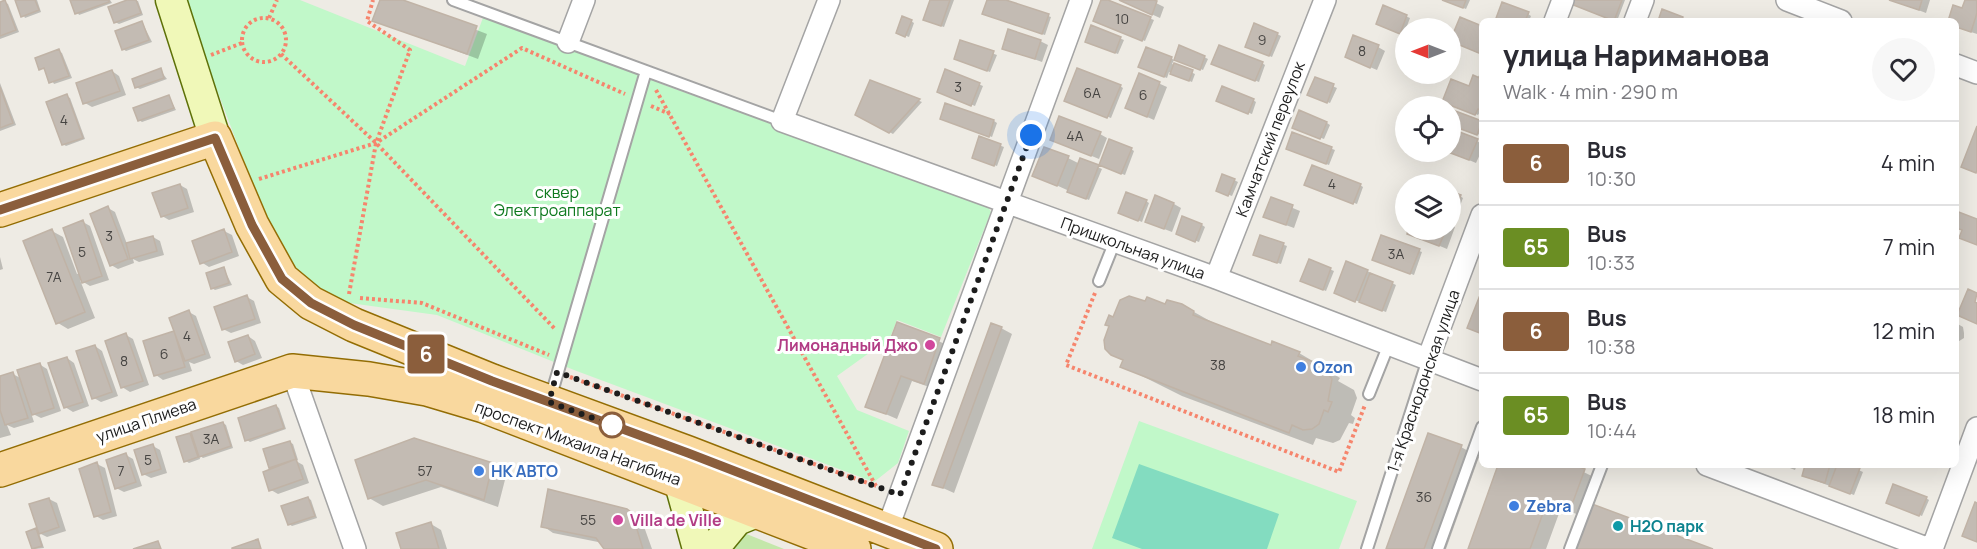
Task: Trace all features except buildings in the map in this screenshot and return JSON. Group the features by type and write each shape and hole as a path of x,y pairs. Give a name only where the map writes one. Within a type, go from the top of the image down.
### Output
{"main road":[{"path":"0,210 215,138 236,186"},
{"name":"проспект Михаила Нагибина","path":"236,186 252,225 282,279 311,303 354,325 553,387 824,506 864,545"},
{"name":"проспект Михаила Нагибина","path":"292,370 369,379 427,389 484,406 758,511 864,545 936,549"},
{"name":"улица Плиева","path":"0,470 292,370"}],"street":[{"path":"171,0 215,138"},
{"path":"568,42 585,0"},
{"path":"782,121 829,0"},
{"path":"864,545 900,495 1081,0"},
{"name":"Камчатский переулок","path":"1216,278 1325,0"},
{"path":"1556,18 1563,0"},
{"path":"1636,18 1643,0"},
{"path":"1787,0 1833,18"},
{"path":"1959,66 1977,73"},
{"name":"Пришкольная улица","path":"782,121 1216,278 1479,379"},
{"name":"1-я Краснодонская улица","path":"1428,359 1479,223"},
{"path":"292,370 355,549"},
{"path":"1716,468 1930,549 1977,428"},
{"path":"679,480 698,549"},
{"path":"713,549 737,520 758,511 772,506 824,506"}],"lane":[{"path":"453,0 782,121"},
{"path":"553,387 645,71"},
{"path":"1099,281 1115,241"},
{"path":"1369,394 1389,344"},
{"name":"1-я Краснодонская улица","path":"1367,549 1428,359"},
{"path":"1438,549 1479,435"},
{"path":"1570,549 1601,468"}],"path":[{"path":"270,18 277,0"},
{"path":"373,0 367,21 410,50 376,143 349,296 422,303 561,360"},
{"path":"262,17 270,18 282,26 286,33 285,48 281,54 269,62 262,62 248,56 242,43 244,29 249,23 262,17"},
{"path":"191,62 242,43"},
{"path":"236,186 376,143 522,48 670,114"},
{"path":"281,54 376,143 567,340"},
{"path":"645,71 876,486"},
{"path":"1099,281 1066,365 1339,472 1369,394"},
{"path":"553,387 900,495"}],"green space":[{"name":"cквер Электроаппарат","path":"183,0 300,0 465,66 484,15 613,62 664,85 983,198 991,212 941,337 897,320 885,350 876,348 837,376 857,410 909,431 898,463 874,482 574,370 437,315 320,299 288,265 262,209"},
{"path":"1139,421 1357,501 1339,549 1092,549"},
{"path":"1139,464 1279,514 1267,549 1142,549 1112,538"},
{"path":"744,533 784,549 719,549"}],"bus line":[{"name":"6","path":"0,210 215,138 252,225 282,279 311,303 354,325 492,381 688,453 936,549"}],"place":[{"name":"Лимонадный Джо","path":"930,345"},
{"name":"Ozon","path":"1301,367"},
{"name":"НК АВТО","path":"479,471"},
{"name":"Zebra","path":"1514,506"},
{"name":"Villa de Ville","path":"618,520"},
{"name":"H2O парк","path":"1618,526"}],"route":[{"path":"612,425 549,402 557,372 900,495 1031,135"}]}
